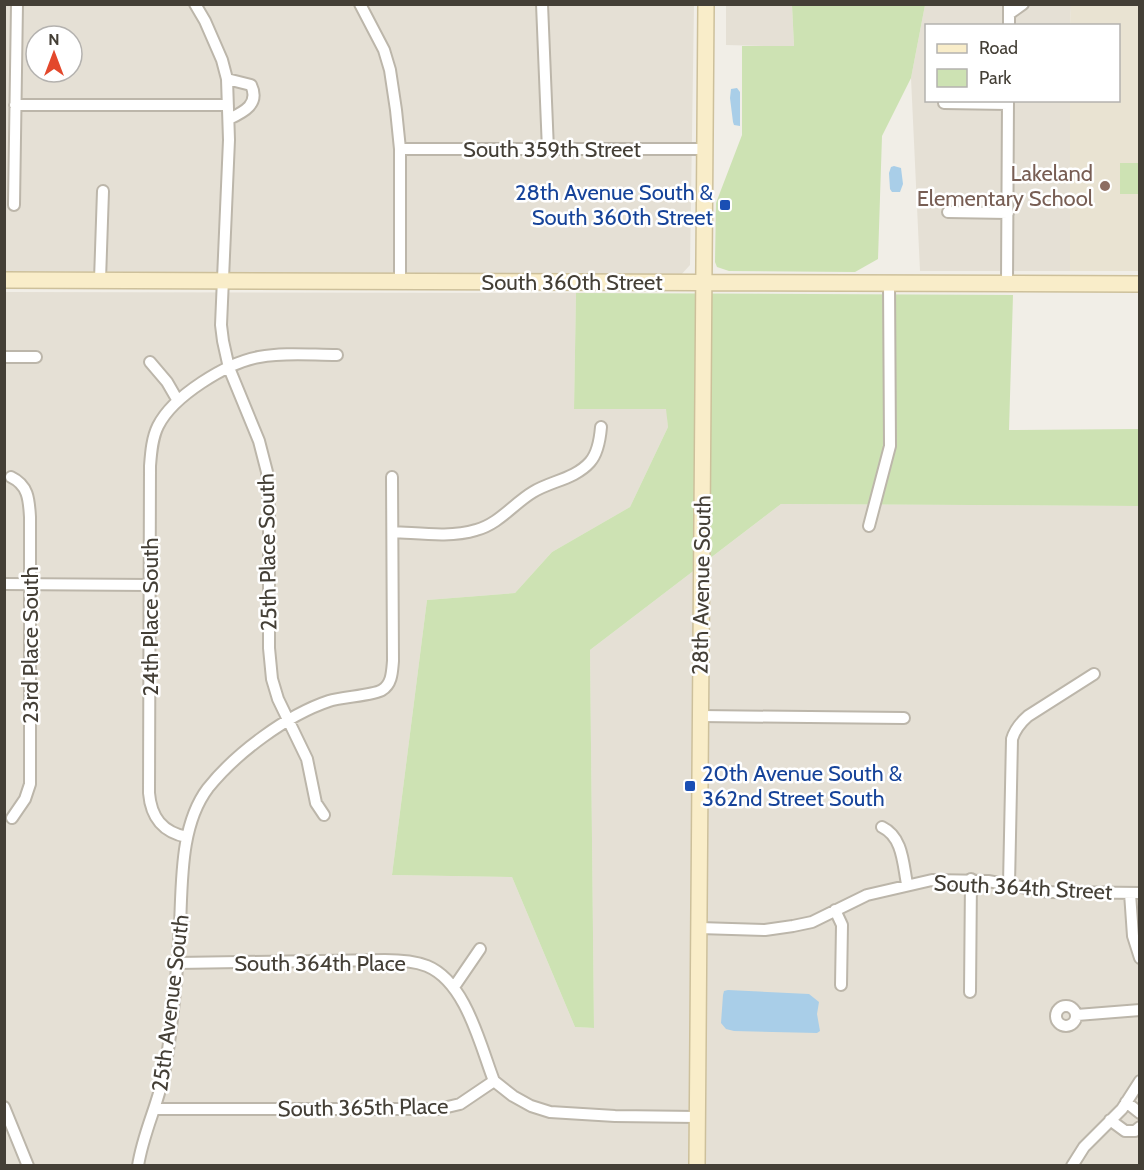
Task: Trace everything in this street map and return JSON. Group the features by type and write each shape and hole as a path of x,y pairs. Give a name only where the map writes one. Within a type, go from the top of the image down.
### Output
{"street":[{"path":"14,205 17,4"},
{"name":"25th Place South","path":"195,4 222,60 227,79 229,119 221,325 229,368 259,441 267,472 269,658 273,685 307,759 316,803 324,815"},
{"path":"360,4 375,30 390,70 399,149 400,281"},
{"path":"542,4 548,150"},
{"name":"28th Avenue South","path":"697,1166 706,4"},
{"path":"1009,9 1023,4"},
{"path":"227,79 251,85 254,96 249,108 229,119"},
{"path":"944,103 1008,102 1008,283"},
{"path":"15,105 228,105"},
{"name":"South 359th Street","path":"399,149 705,149"},
{"path":"100,280 103,191"},
{"path":"948,212 1008,213"},
{"name":"South 360th Street","path":"4,280 1140,284"},
{"path":"869,526 890,446 889,283"},
{"name":"24th Place South","path":"187,837 177,835 165,828 156,818 150,803 152,445 159,423 178,401 229,368 264,356 337,356"},
{"path":"4,357 36,357"},
{"path":"150,362 167,382 178,401"},
{"path":"392,477 393,532 475,531 503,517 533,492 582,469 596,452 601,427"},
{"name":"23rd Place South","path":"10,477 22,483 28,494 30,517 30,784 25,799 12,818"},
{"name":"25th Avenue South","path":"138,1166 144,1138 156,1109 165,1069 177,963 187,837 194,813 208,789 246,751 289,721 330,701 377,693 385,688 392,671 393,532"},
{"path":"4,584 150,585"},
{"path":"1008,884 1014,734 1019,724 1028,716 1094,674"},
{"path":"700,716 904,718"},
{"path":"882,827 897,840 907,884"},
{"path":"970,992 971,879"},
{"name":"South 364th Street","path":"699,928 779,929 812,922 867,895 932,880 971,879 1048,892 1135,893"},
{"path":"1135,893 1133,936 1140,958"},
{"path":"835,910 842,925 841,985"},
{"path":"480,949 454,987 465,1007 494,1081 513,1096 531,1106 550,1112 697,1117"},
{"name":"South 364th Place","path":"177,963 399,960 428,967 445,977 454,987"},
{"path":"1077,1015 1140,1010"},
{"name":"South 365th Place","path":"156,1109 439,1109 460,1104 494,1081"},
{"path":"1072,1166 1084,1147 1126,1102 1140,1081"},
{"path":"1126,1102 1140,1113"},
{"path":"4,1107 28,1166"},
{"path":"1110,1120 1125,1131 1135,1131 1140,1127"}],"shaded area":[{"path":"5,5 694,5 690,265 680,276 5,271"},
{"path":"726,5 792,5 794,47 726,45"},
{"path":"925,5 1071,5 1070,24 925,24 925,102 1070,102 1070,271 920,271 911,78"},
{"name":"Lakeland Elementary School","path":"1071,5 1139,5 1139,271 1070,271 1070,102 1120,102 1120,24 1070,24"},
{"path":"5,292 576,293 574,409 667,409 668,427 630,507 552,552 515,593 427,600 392,875 512,877 575,1027 594,1028 590,650 781,504 1139,506 1139,1165 5,1166"}],"green space":[{"path":"792,5 925,5 911,78 882,136 878,259 855,272 729,271 717,267 715,262 716,203 742,135 742,46 794,46"},
{"path":"1120,163 1138,163 1138,194 1120,194"},
{"path":"576,293 1013,295 1009,430 1139,429 1139,506 781,504 590,650 594,1028 575,1027 512,877 392,875 427,600 515,593 552,552 630,507 668,427 666,409 574,409"}],"water":[{"path":"737,88 740,92 740,126 734,125 730,98 731,89"},
{"path":"891,167 901,168 903,184 900,192 892,192 890,189 889,173"},
{"path":"724,991 809,994 819,1002 817,1014 820,1031 817,1033 726,1029 721,1023 723,995"}],"place":[{"name":"Lakeland Elementary School","path":"1105,186"},
{"name":"28th Avenue South & South 360th Street","path":"725,205"},
{"name":"20th Avenue South & 362nd Street South","path":"690,786"}]}
